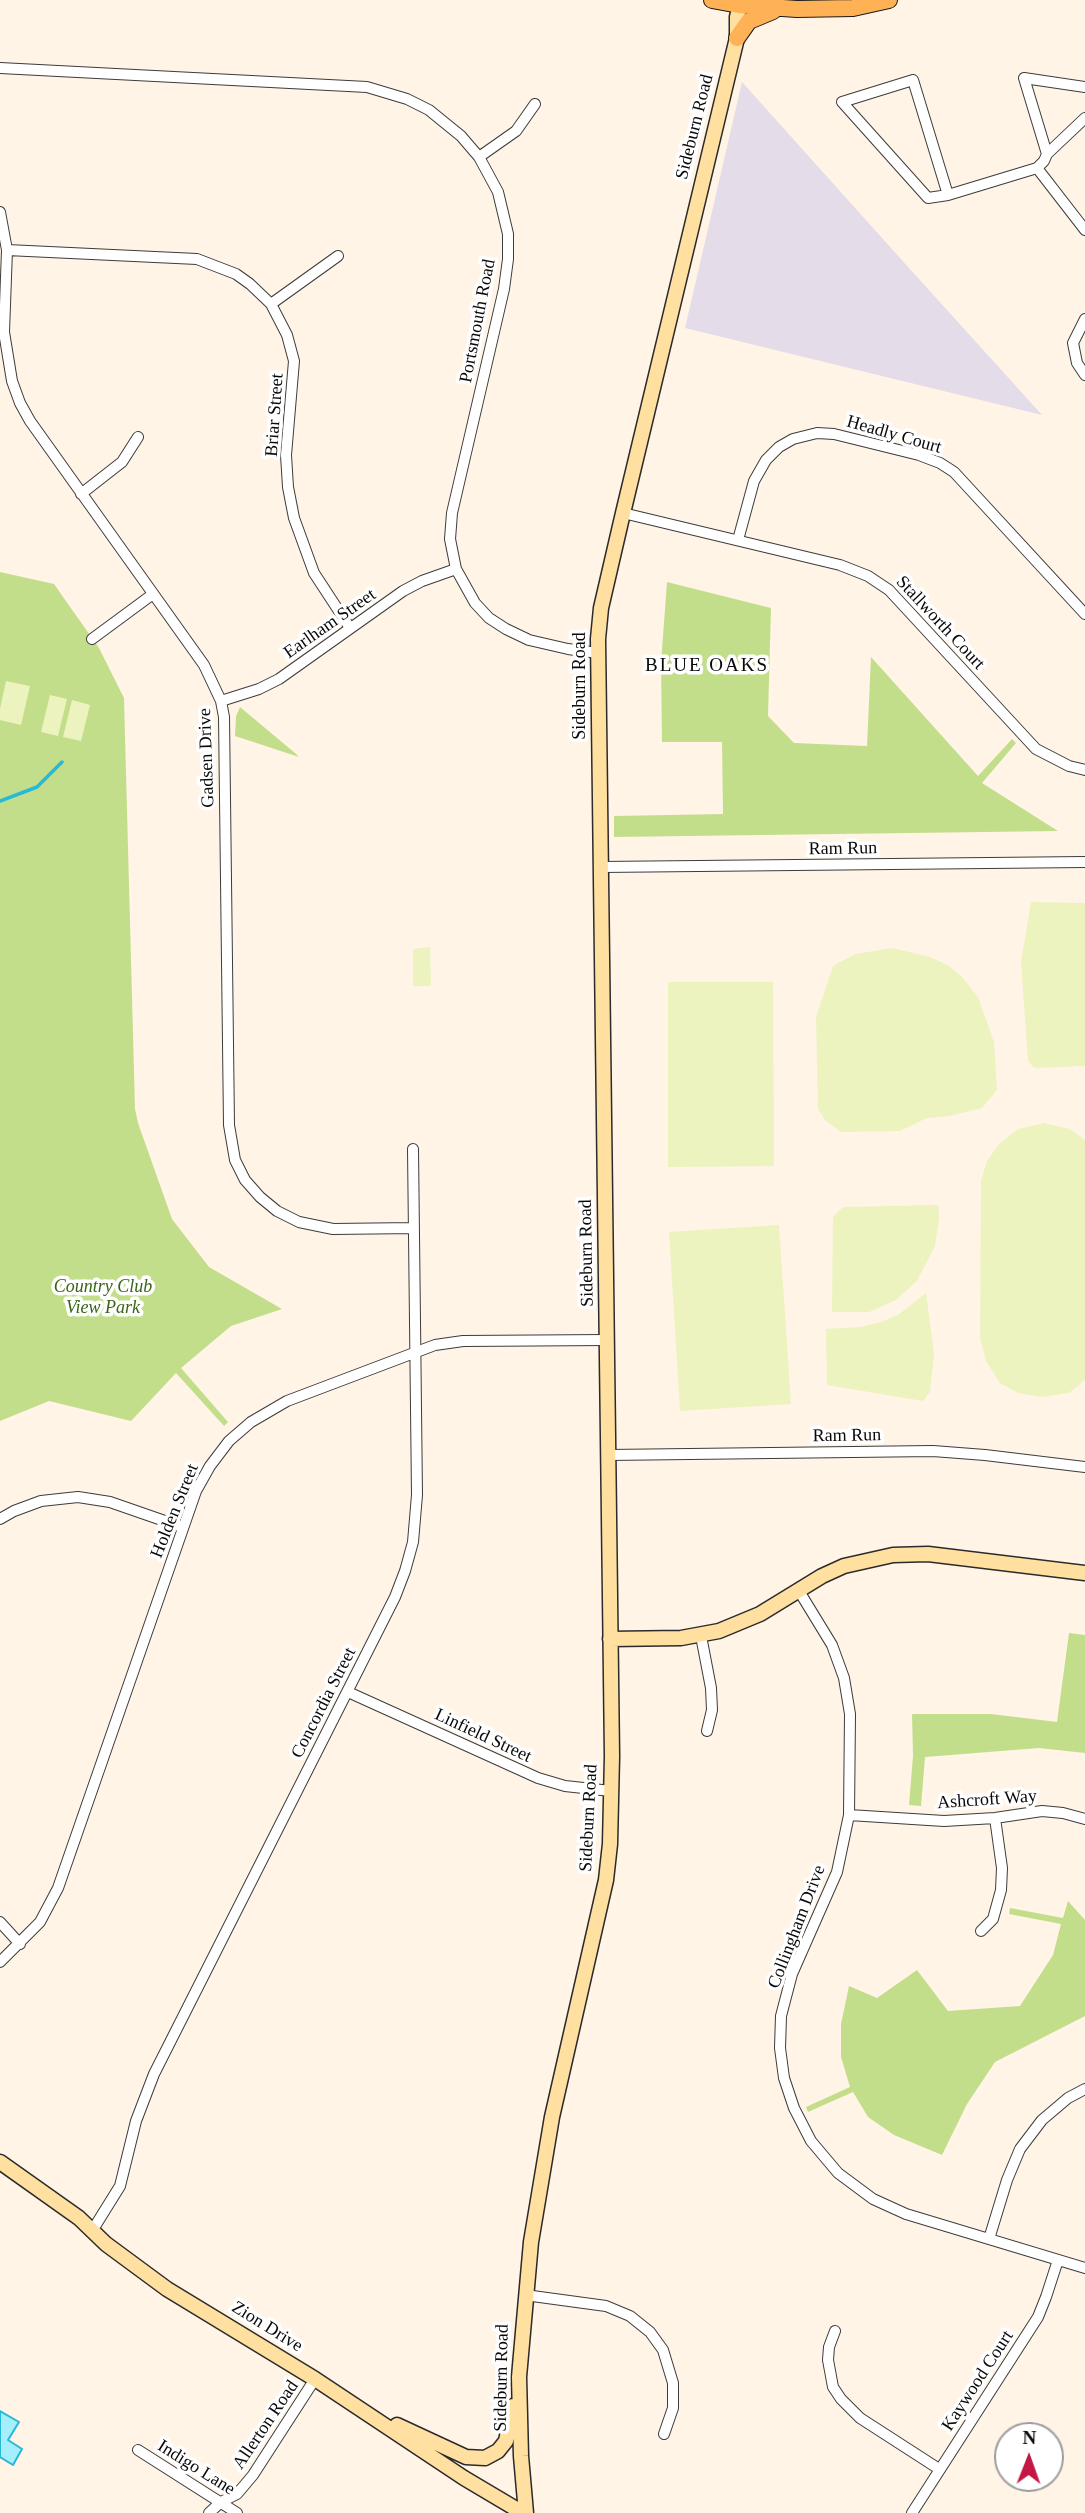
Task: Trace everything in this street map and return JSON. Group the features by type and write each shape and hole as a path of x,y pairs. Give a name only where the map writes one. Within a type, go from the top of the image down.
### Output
{"main road":[{"path":"712,0 780,9 853,8 889,0"},
{"path":"737,38 749,21 780,9"}],"street":[{"name":"Sideburn Road","path":"525,2513 519,2377 534,2220 552,2117 606,1880 610,1844 598,653 601,608 737,38 740,3"},
{"name":"Portsmouth Road","path":"0,68 367,88 407,99 429,110 461,136 479,157 498,192 508,234 508,259 504,289 452,513 450,539 456,569 475,603 489,618 506,629 529,640 598,653"},
{"path":"1047,154 1024,78 1085,87"},
{"path":"948,195 913,80 842,102 928,198 948,195 1038,168 1047,154 1085,118"},
{"path":"479,157 516,131 535,104"},
{"path":"1038,168 1085,230"},
{"name":"Gadsen Drive","path":"0,212 7,250 4,332 12,381 30,421 204,665 221,701 224,717 229,1125 235,1160 260,1197 277,1211 299,1222 333,1229 414,1228"},
{"name":"Briar Street","path":"7,250 197,259 236,274 271,304 287,335 293,361 286,455 288,487 295,518 314,573 350,628"},
{"path":"271,304 338,256"},
{"path":"1085,319 1073,343 1077,363 1085,375"},
{"name":"Headly Court","path":"738,540 754,481 766,460 779,447 793,439 817,433 834,433 919,455 954,472 1085,614"},
{"path":"81,494 122,462 138,437"},
{"name":"Stallworth Court","path":"623,513 841,565 880,583 1024,738 1051,759 1085,770"},
{"name":"Earlham Street","path":"221,701 259,689 279,679 403,591 456,569"},
{"path":"92,639 153,594"},
{"name":"Ram Run","path":"601,867 1085,862"},
{"name":"Concordia Street","path":"93,2231 120,2186 136,2121 153,2074 395,1597 412,1542 417,1495 413,1149"},
{"name":"Holden Street","path":"0,1962 40,1922 58,1888 196,1490 229,1441 251,1422 287,1401 435,1345 463,1341 607,1340"},
{"name":"Ram Run","path":"608,1455 933,1451 1085,1467"},
{"path":"0,1519 41,1501 78,1497 110,1502 183,1527"},
{"path":"610,1639 701,1636 719,1631 760,1614 844,1566 893,1555 929,1554 1085,1573"},
{"name":"Collingham Drive","path":"799,1591 832,1645 844,1678 850,1714 849,1815 837,1872 792,1974 782,2016 780,2048 784,2078 794,2108 811,2140 838,2173 873,2199 906,2214 1085,2268"},
{"path":"701,1636 711,1688 712,1710 707,1731"},
{"name":"Linfield Street","path":"348,1692 538,1778 565,1786 611,1791"},
{"name":"Ashcroft Way","path":"849,1815 944,1821 995,1818 1042,1811 1085,1819"},
{"path":"981,1931 993,1919 1001,1890 1002,1868 995,1818"},
{"path":"0,1922 20,1944"},
{"path":"989,2239 1007,2180 1020,2149 1042,2120 1068,2098 1085,2089"},
{"name":"Zion Drive","path":"0,2161 79,2218 106,2244 167,2289 315,2379 464,2478 525,2513"},
{"name":"Kaywood Court","path":"912,2513 1038,2317 1058,2260"},
{"path":"525,2295 606,2306 630,2316 650,2332 663,2350 673,2383 673,2408 664,2434"},
{"path":"835,2331 828,2360 834,2387 841,2399 860,2418 939,2469"},
{"path":"355,2406 466,2457 485,2458 498,2451 506,2441 519,2377"},
{"name":"Allerton Road","path":"209,2513 221,2502 237,2494 253,2475 315,2379"},
{"name":"Indigo Lane","path":"138,2450 237,2513"}],"shaded area":[{"path":"742,82 900,258 1042,415 685,328"}],"green space":[{"name":"Country Club View Park","path":"0,572 54,584 99,648 124,698 135,1109 138,1123 172,1219 209,1267 282,1309 231,1326 181,1368 228,1422 224,1426 176,1373 131,1421 49,1401 0,1421"},
{"path":"667,582 771,608 768,716 794,743 867,746 871,657 978,776 1012,739 1016,743 982,783 1058,831 614,837 614,816 723,814 722,742 662,742 661,663"},
{"path":"6,681 30,686 21,725 0,720"},
{"path":"50,695 67,699 58,736 41,732"},
{"path":"72,700 90,705 81,741 63,737"},
{"path":"240,707 299,757 235,736 236,716"},
{"path":"1031,902 1085,903 1085,1066 1034,1068 1028,1061 1021,962"},
{"path":"430,947 431,986 413,986 413,949"},
{"path":"892,948 930,957 949,966 978,997 994,1042 997,1090 982,1108 950,1116 927,1118 900,1131 841,1132 825,1120 818,1109 816,1017 833,966 855,954"},
{"path":"668,982 773,982 774,1166 668,1167"},
{"path":"1044,1123 1070,1129 1085,1140 1085,1380 1069,1393 1042,1397 1018,1393 1000,1383 986,1361 980,1338 981,1181 987,1161 999,1144 1018,1129"},
{"path":"938,1205 935,1246 917,1281 896,1300 869,1312 832,1312 833,1217 843,1207"},
{"path":"779,1225 791,1404 680,1411 669,1232"},
{"path":"926,1293 934,1354 930,1392 923,1401 827,1385 826,1329 861,1327 881,1322 898,1315"},
{"path":"1069,1633 1085,1635 1085,1753 1039,1748 925,1757 921,1806 909,1805 913,1756 912,1714 991,1714 1057,1722"},
{"path":"1068,1901 1085,1920 1085,2016 995,2062 967,2104 942,2155 894,2135 868,2117 853,2092 808,2112 806,2107 850,2087 841,2057 841,2024 849,1986 877,1998 917,1970 948,2011 1020,2006 1053,1955 1061,1924 1009,1914 1010,1908 1063,1918"}],"water":[{"path":"0,2411 19,2422 8,2440 22,2449 13,2465 0,2457"}],"waterway":[{"path":"0,801 37,787 62,762"}],"district":[{"name":"BLUE OAKS","path":"707,666"}]}
